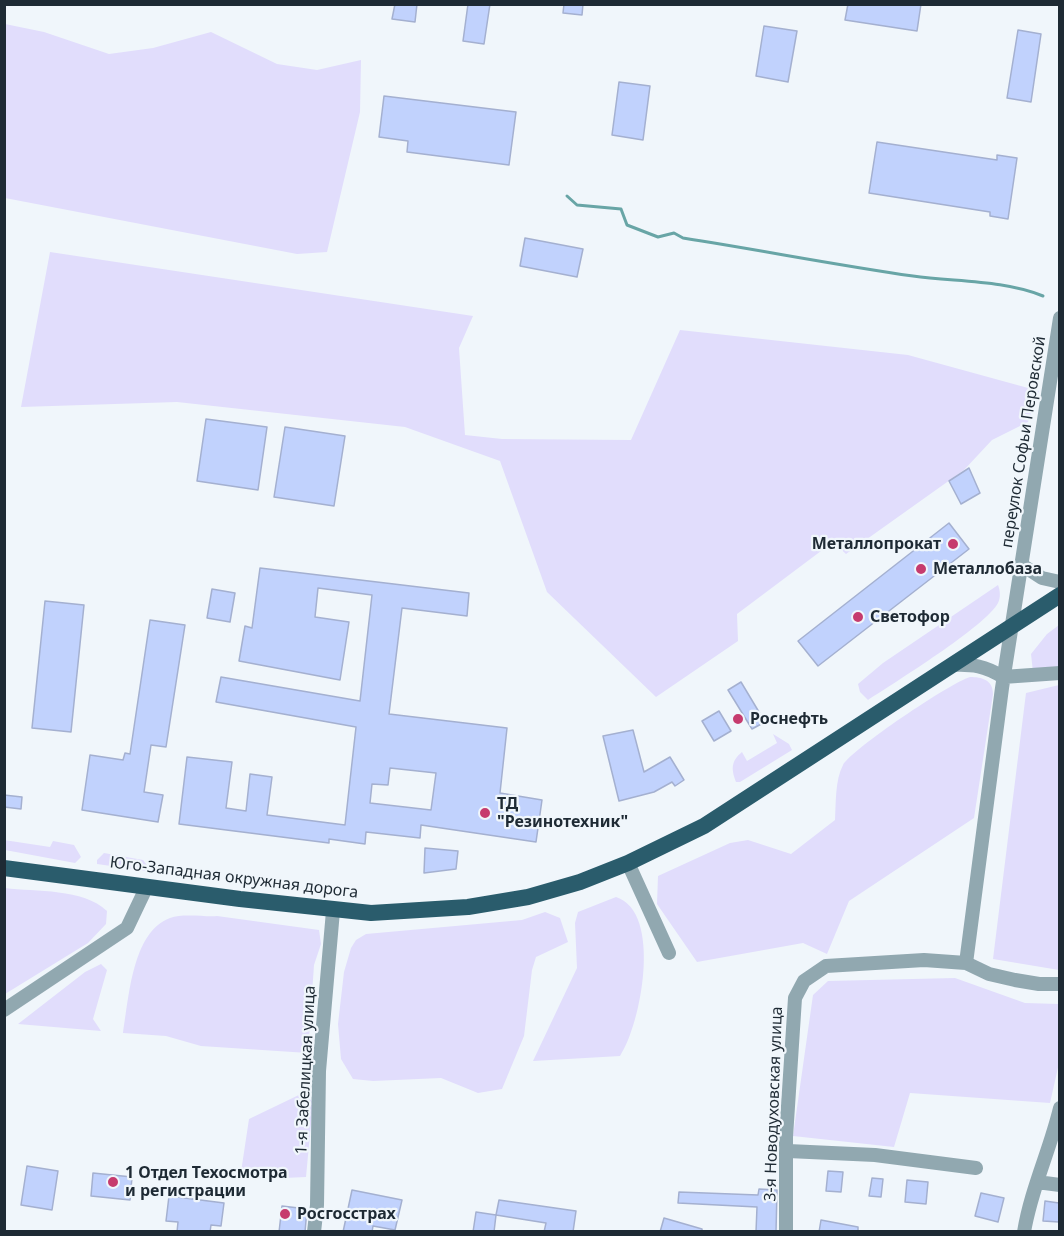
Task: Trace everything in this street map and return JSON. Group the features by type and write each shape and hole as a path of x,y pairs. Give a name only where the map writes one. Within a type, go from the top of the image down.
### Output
{"highway":[{"name":"Юго-Западная окружная дорога","path":"4,868 333,911 398,912 487,904 569,885 628,864 668,845 735,807 1059,595"}],"street":[{"name":"переулок Софьи Перовской","path":"966,963 1003,677 1059,318"},
{"path":"1022,566 1042,578 1059,582"},
{"path":"951,665 971,664 987,667 1003,677 1059,673"},
{"path":"628,864 669,953"},
{"path":"4,1010 127,927 147,886"},
{"name":"1-я Забелицкая улица","path":"314,1232 317,1205 319,1071 333,911"},
{"name":"3-я Новодуховская улица","path":"786,1232 788,1151 786,1137 795,998 804,981 826,966 924,960 966,963"},
{"path":"966,963 989,974 1015,980 1039,984 1059,984"},
{"path":"1024,1232 1029,1200 1051,1146 1059,1108"},
{"path":"788,1151 876,1155 976,1168"},
{"path":"1037,1182 1059,1185"}],"shaded area":[{"path":"5,24 44,32 109,54 153,48 211,32 277,64 317,70 361,60 360,112 327,252 297,254 5,198"},
{"path":"50,252 473,316 459,348 465,435 502,439 631,440 680,330 908,355 1039,391 1028,422 992,440 964,470 846,554 833,542 737,614 738,641 656,697 547,592 500,461 405,427 177,402 21,407"},
{"path":"998,585 1000,598 998,603 990,613 958,639 868,700 860,692 858,684 883,663"},
{"path":"1059,625 1059,670 1033,672 1031,654 1047,634"},
{"path":"970,677 986,680 993,689 974,818 849,901 827,954 803,943 697,962 657,904 658,876 730,843 748,840 791,854 835,820 839,778 843,765 850,757 902,717"},
{"path":"1060,685 1059,970 993,959 1026,693"},
{"path":"773,734 789,744 792,750 740,782 736,782 733,769 736,759 742,752 747,761 777,743"},
{"path":"4,840 50,847 53,841 74,845 81,857 75,863 5,850"},
{"path":"104,853 143,860 147,865 146,871 97,864 97,860"},
{"path":"5,888 59,892 85,898 107,911 106,924 88,943 5,994"},
{"path":"616,897 631,907 639,924 643,946 644,970 640,996 628,1041 620,1056 533,1061 577,968 575,923 578,912"},
{"path":"545,912 560,918 568,942 536,957 532,970 524,1036 502,1089 478,1093 441,1078 373,1081 353,1079 341,1059 338,1024 344,972 351,948 356,940 366,934 522,920"},
{"path":"187,915 217,916 319,930 321,944 314,965 308,1053 201,1046 166,1036 123,1033 134,968 147,937 157,926 170,918"},
{"path":"101,964 107,970 93,1019 101,1031 18,1024 85,972"},
{"path":"955,978 1025,1003 1059,1004 1059,1063 1050,1103 910,1093 894,1147 793,1136 813,995 828,981"},
{"path":"303,1093 313,1102 306,1177 262,1179 241,1172 249,1119"}],"building":[{"path":"395,4 417,4 415,22 392,19"},
{"path":"468,4 490,4 484,44 463,41"},
{"path":"564,4 583,4 582,15 563,13"},
{"path":"848,4 921,4 917,31 845,20"},
{"path":"764,26 797,31 788,82 756,76"},
{"path":"1018,30 1041,34 1031,102 1007,98"},
{"path":"619,82 650,86 643,140 612,135"},
{"path":"384,96 516,112 509,165 407,152 408,141 379,137"},
{"path":"877,142 997,160 997,155 1017,158 1008,219 990,216 990,212 869,193"},
{"path":"525,238 583,249 577,277 520,266"},
{"path":"206,419 267,427 258,490 197,481"},
{"path":"285,427 345,436 334,506 274,497"},
{"path":"969,468 980,493 961,504 949,481"},
{"path":"949,523 969,549 818,666 798,641"},
{"path":"260,568 469,593 467,616 402,608 389,714 507,728 500,793 542,800 536,842 421,825 420,838 366,832 365,844 329,839 329,843 179,824 187,757 232,762 226,808 246,811 250,774 272,777 267,815 345,825 356,727 216,702 221,677 360,701 372,595 318,588 315,617 349,622 340,680 239,661 245,626 252,628","holes":["390,768 436,773 431,810 370,803 372,784 388,785"]},
{"path":"212,589 235,593 230,622 207,618"},
{"path":"45,601 84,605 71,732 32,728"},
{"path":"150,620 185,625 166,747 151,745 144,792 163,795 158,822 82,810 90,755 123,760 125,753 130,754"},
{"path":"741,682 765,722 752,729 728,690"},
{"path":"719,711 731,731 714,741 702,721"},
{"path":"633,730 644,772 670,757 684,780 675,786 672,782 654,792 619,801 603,736"},
{"path":"4,795 22,797 21,809 4,807"},
{"path":"425,848 458,851 456,869 424,873"},
{"path":"27,1166 58,1171 52,1210 21,1205"},
{"path":"828,1171 843,1172 841,1192 826,1191"},
{"path":"93,1173 132,1177 130,1200 91,1196"},
{"path":"872,1178 883,1179 881,1197 869,1196"},
{"path":"907,1180 928,1182 926,1204 905,1202"},
{"path":"759,1189 777,1190 776,1232 756,1232 757,1207 678,1203 679,1192 758,1195"},
{"path":"352,1190 402,1200 395,1230 373,1226 372,1232 343,1232"},
{"path":"981,1193 1004,1198 998,1222 975,1216"},
{"path":"169,1196 224,1203 221,1226 211,1225 210,1232 177,1232 178,1222 166,1221"},
{"path":"499,1200 576,1211 573,1232 544,1232 546,1223 496,1215"},
{"path":"1045,1201 1059,1203 1059,1222 1043,1221"},
{"path":"282,1206 307,1209 305,1232 279,1232"},
{"path":"476,1212 496,1215 494,1232 473,1232"},
{"path":"664,1218 702,1229 702,1232 660,1232"},
{"path":"821,1220 858,1227 858,1232 819,1232"}],"waterway":[{"path":"567,196 577,205 621,209 627,225 658,237 674,233 683,238 884,272 1012,287 1043,296"}],"place":[{"name":"Металлопрокат","path":"953,544"},
{"name":"Металлобаза","path":"921,569"},
{"name":"Светофор","path":"858,617"},
{"name":"Роснефть","path":"738,719"},
{"name":"ТД \"Резинотехник\"","path":"485,813"},
{"name":"1 Отдел Техосмотра и регистрации","path":"113,1182"},
{"name":"Росгосстрах","path":"285,1214"}]}
